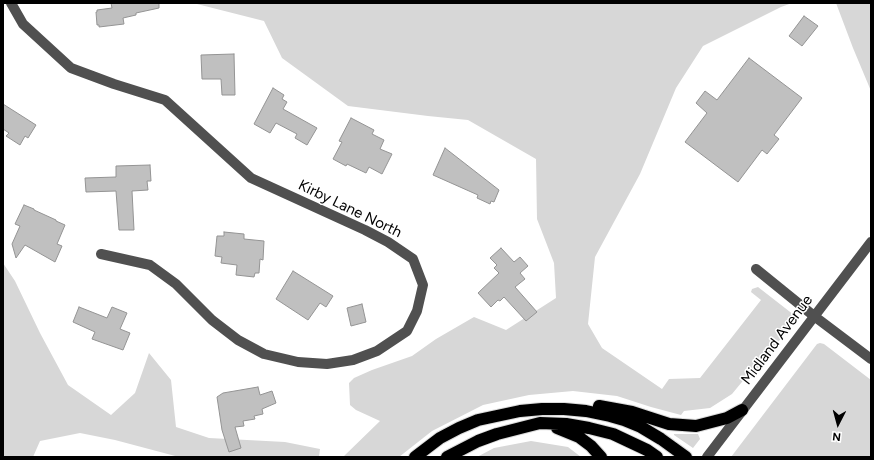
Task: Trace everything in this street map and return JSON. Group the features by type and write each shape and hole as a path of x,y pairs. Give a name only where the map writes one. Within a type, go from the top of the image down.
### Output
{"highway":[{"path":"415,457 440,438 459,428 478,420 520,411 589,404 632,412 669,424 696,426 727,418 742,410"},
{"path":"542,409 586,411 624,420 661,438 686,457"},
{"path":"447,457 478,441 497,434 540,423 566,424 613,434 647,450 657,457"},
{"path":"540,423 559,428 580,438 591,446 601,457"}],"street":[{"name":"Kirby Lane North","path":"11,3 23,24 71,68 114,84 165,100 251,178 365,230 388,242 413,259 423,285 417,311 407,331 377,351 353,360 327,364 298,362 264,354 238,340 212,320 176,284 150,265 101,254"},
{"name":"Midland Avenue","path":"707,457 871,242"},
{"path":"756,269 814,316 871,359"}],"shaded area":[{"path":"193,3 792,3 703,46 676,88 640,174 595,257 588,324 602,348 662,389 669,379 700,378 761,300 751,292 752,289 758,287 794,315 795,320 750,379 746,377 732,394 710,408 684,411 681,415 617,396 573,391 529,395 483,405 432,431 399,457 343,457 380,421 356,410 350,405 349,383 354,378 412,356 436,339 474,317 506,330 556,298 554,263 537,219 536,159 468,120 348,106 282,58 264,21"},
{"path":"836,3 871,3 871,91 853,48"},
{"path":"3,263 15,281 40,333 68,385 111,415 135,393 149,353 171,380 176,427 209,438 285,442 320,449 319,457 179,457 115,440 80,433 40,441 33,457 3,457"},
{"path":"817,344 824,344 871,380 871,457 731,457"},
{"path":"674,434 698,434 700,439 693,448"},
{"path":"531,441 568,447 581,457 477,457 494,448"}],"building":[{"path":"111,3 159,3 159,8 136,13 136,15 123,18 124,24 99,27 99,25 97,25 97,10 112,8"},
{"path":"804,16 818,26 802,46 789,36"},
{"path":"234,54 235,95 222,95 221,79 202,79 201,55"},
{"path":"749,58 802,98 774,135 779,139 767,154 762,150 738,182 685,142 707,113 696,103 705,91 717,100"},
{"path":"273,88 284,95 282,99 287,102 283,109 317,128 307,145 295,138 297,134 276,123 270,133 254,124"},
{"path":"3,104 36,125 28,138 25,136 20,145 6,136 9,133 3,129"},
{"path":"351,118 374,130 372,134 384,140 380,149 392,154 382,174 369,167 366,173 347,164 346,166 333,159 342,142 339,141"},
{"path":"445,148 499,190 494,202 491,201 490,204 477,198 478,195 433,175"},
{"path":"150,165 151,181 147,181 148,190 132,191 134,230 119,230 116,191 86,192 85,178 116,177 116,166"},
{"path":"24,205 65,225 57,244 62,246 55,262 25,245 16,258 12,244 20,226 15,224"},
{"path":"224,232 244,234 244,239 264,241 263,260 260,259 259,273 255,273 254,277 236,275 237,265 221,263 222,257 215,256 217,236 224,236"},
{"path":"501,248 514,262 520,257 528,266 520,273 525,279 515,287 537,312 526,321 504,297 500,301 498,300 491,307 478,293 499,273 494,268 497,265 490,258"},
{"path":"293,271 333,296 326,307 320,303 308,320 276,299"},
{"path":"362,304 366,322 351,326 347,308"},
{"path":"79,307 107,318 112,307 127,313 120,329 130,333 123,350 92,339 95,332 73,322"},
{"path":"258,387 260,395 272,391 276,403 262,409 263,414 254,416 255,419 243,421 244,426 235,427 241,448 229,452 222,430 217,397 223,393"}]}
